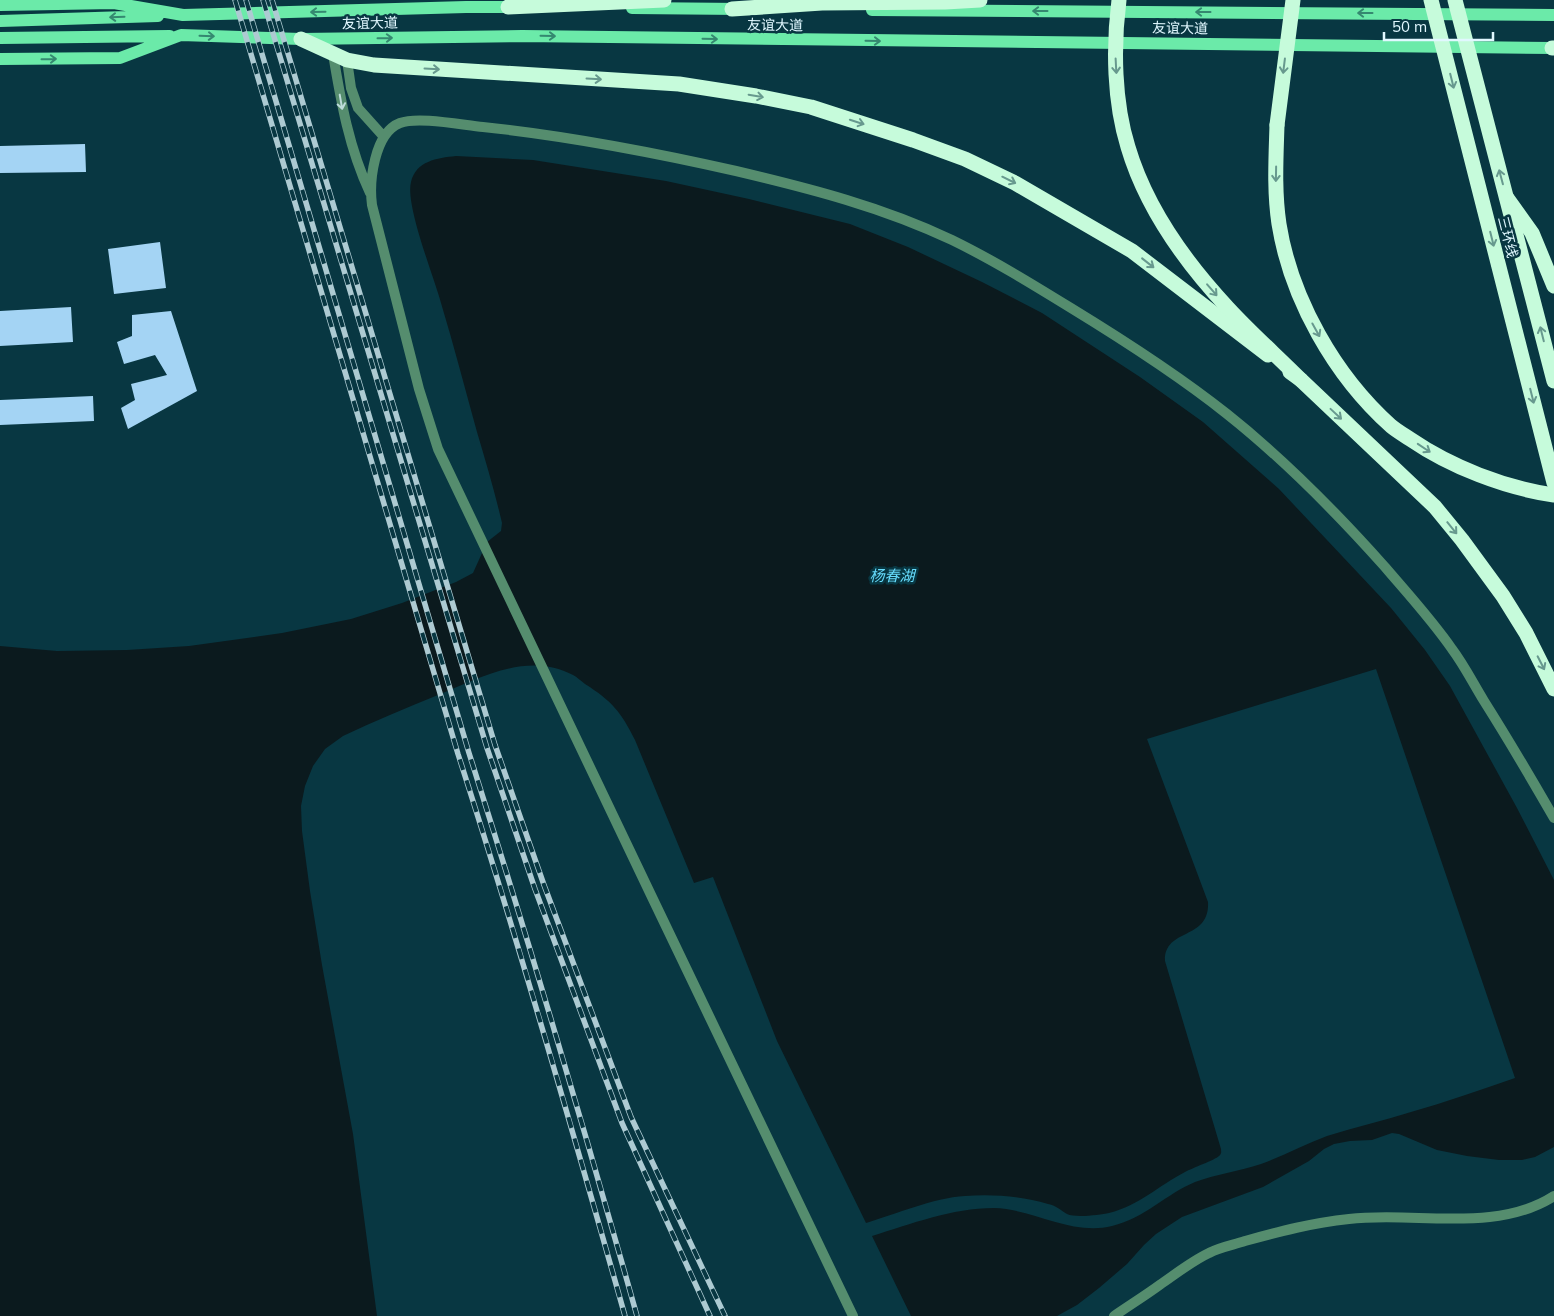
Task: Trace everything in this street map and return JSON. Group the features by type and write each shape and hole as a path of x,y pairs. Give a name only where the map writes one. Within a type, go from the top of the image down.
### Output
{"highway":[{"path":"508,7 664,0"},
{"path":"732,9 822,3 980,0"},
{"path":"1119,0 1115,29 1115,56 1121,114 1127,146 1156,214 1190,264 1228,309 1435,507 1503,596 1526,634 1554,689"},
{"path":"1293,0 1277,125 1276,181 1279,224 1292,276 1314,330 1354,389 1392,427 1432,454 1487,477 1530,492 1554,495"},
{"name":"三环线","path":"1431,0 1554,483"},
{"name":"三环线","path":"1455,0 1554,381"},
{"path":"301,39 340,57 374,65 679,84 756,96 811,107 913,140 956,156 1015,183 1132,251 1301,380"},
{"path":"1507,198 1532,233 1554,286"}],"main road":[{"name":"友谊大道","path":"0,4 114,3 183,15 466,4 508,7 1554,15"},
{"path":"0,21 183,15"},
{"name":"友谊大道","path":"0,59 120,58 181,35 301,39 522,36 1553,48"},
{"path":"0,38 181,35"}],"street":[{"path":"340,57 358,108 384,138"},
{"path":"340,57 350,140 360,172 371,195 419,389 438,449 854,1316"},
{"path":"371,195 372,178 379,149 391,129 400,123 428,122 538,133 600,142 674,157 821,192 868,206 954,241 1013,272 1136,348 1184,381 1229,415 1301,478 1359,537 1415,601 1453,650 1554,818"},
{"path":"1114,1316 1189,1264 1209,1253 1270,1233 1296,1227 1375,1217 1473,1218 1494,1216 1528,1210 1554,1196"}],"water":[{"name":"杨春湖","path":"456,156 533,160 666,181 850,224 908,247 1042,313 1140,377 1203,422 1279,489 1391,608 1425,650 1450,686 1554,880 1554,1147 1535,1157 1522,1160 1499,1160 1437,1150 1399,1134 1392,1133 1372,1140 1334,1144 1309,1161 1263,1187 1182,1217 1156,1234 1127,1264 1099,1288 1077,1305 1057,1316 911,1316 872,1236 947,1214 994,1208 1009,1209 1082,1228 1112,1226 1145,1212 1195,1182 1261,1164 1327,1136 1437,1104 1515,1078 1376,669 1147,739 1208,902 1207,914 1202,923 1172,943 1167,950 1165,961 1221,1149 1219,1156 1175,1177 1140,1200 1120,1210 1105,1214 1076,1216 1067,1214 1051,1205 1027,1199 975,1195 940,1200 866,1223 777,1041 713,877 694,883 635,740 625,722 609,702 573,675 556,668 521,666 470,681 343,736 325,749 313,766 305,786 301,806 302,831 310,891 353,1134 377,1316 0,1316 0,646 57,651 127,650 189,646 282,633 351,619 402,603 456,582 473,573 487,542 501,531 502,523 450,335 416,224 410,193 411,182 417,169 428,162"}],"building":[{"path":"85,144 86,172 0,173 0,146"},
{"path":"160,242 166,288 114,294 108,249"},
{"path":"71,307 73,342 0,346 0,311"},
{"path":"171,311 197,391 128,429 121,408 135,400 131,384 167,375 155,355 124,364 117,342 132,336 132,315"},
{"path":"93,396 94,421 0,425 0,400"}],"railway":[{"path":"235,0 458,754 544,1034 625,1316"},
{"path":"246,0 469,753 597,1174 637,1316"},
{"path":"263,0 487,748 535,889 622,1123 710,1316"},
{"path":"272,0 495,745 544,885 631,1117 725,1316"}]}
